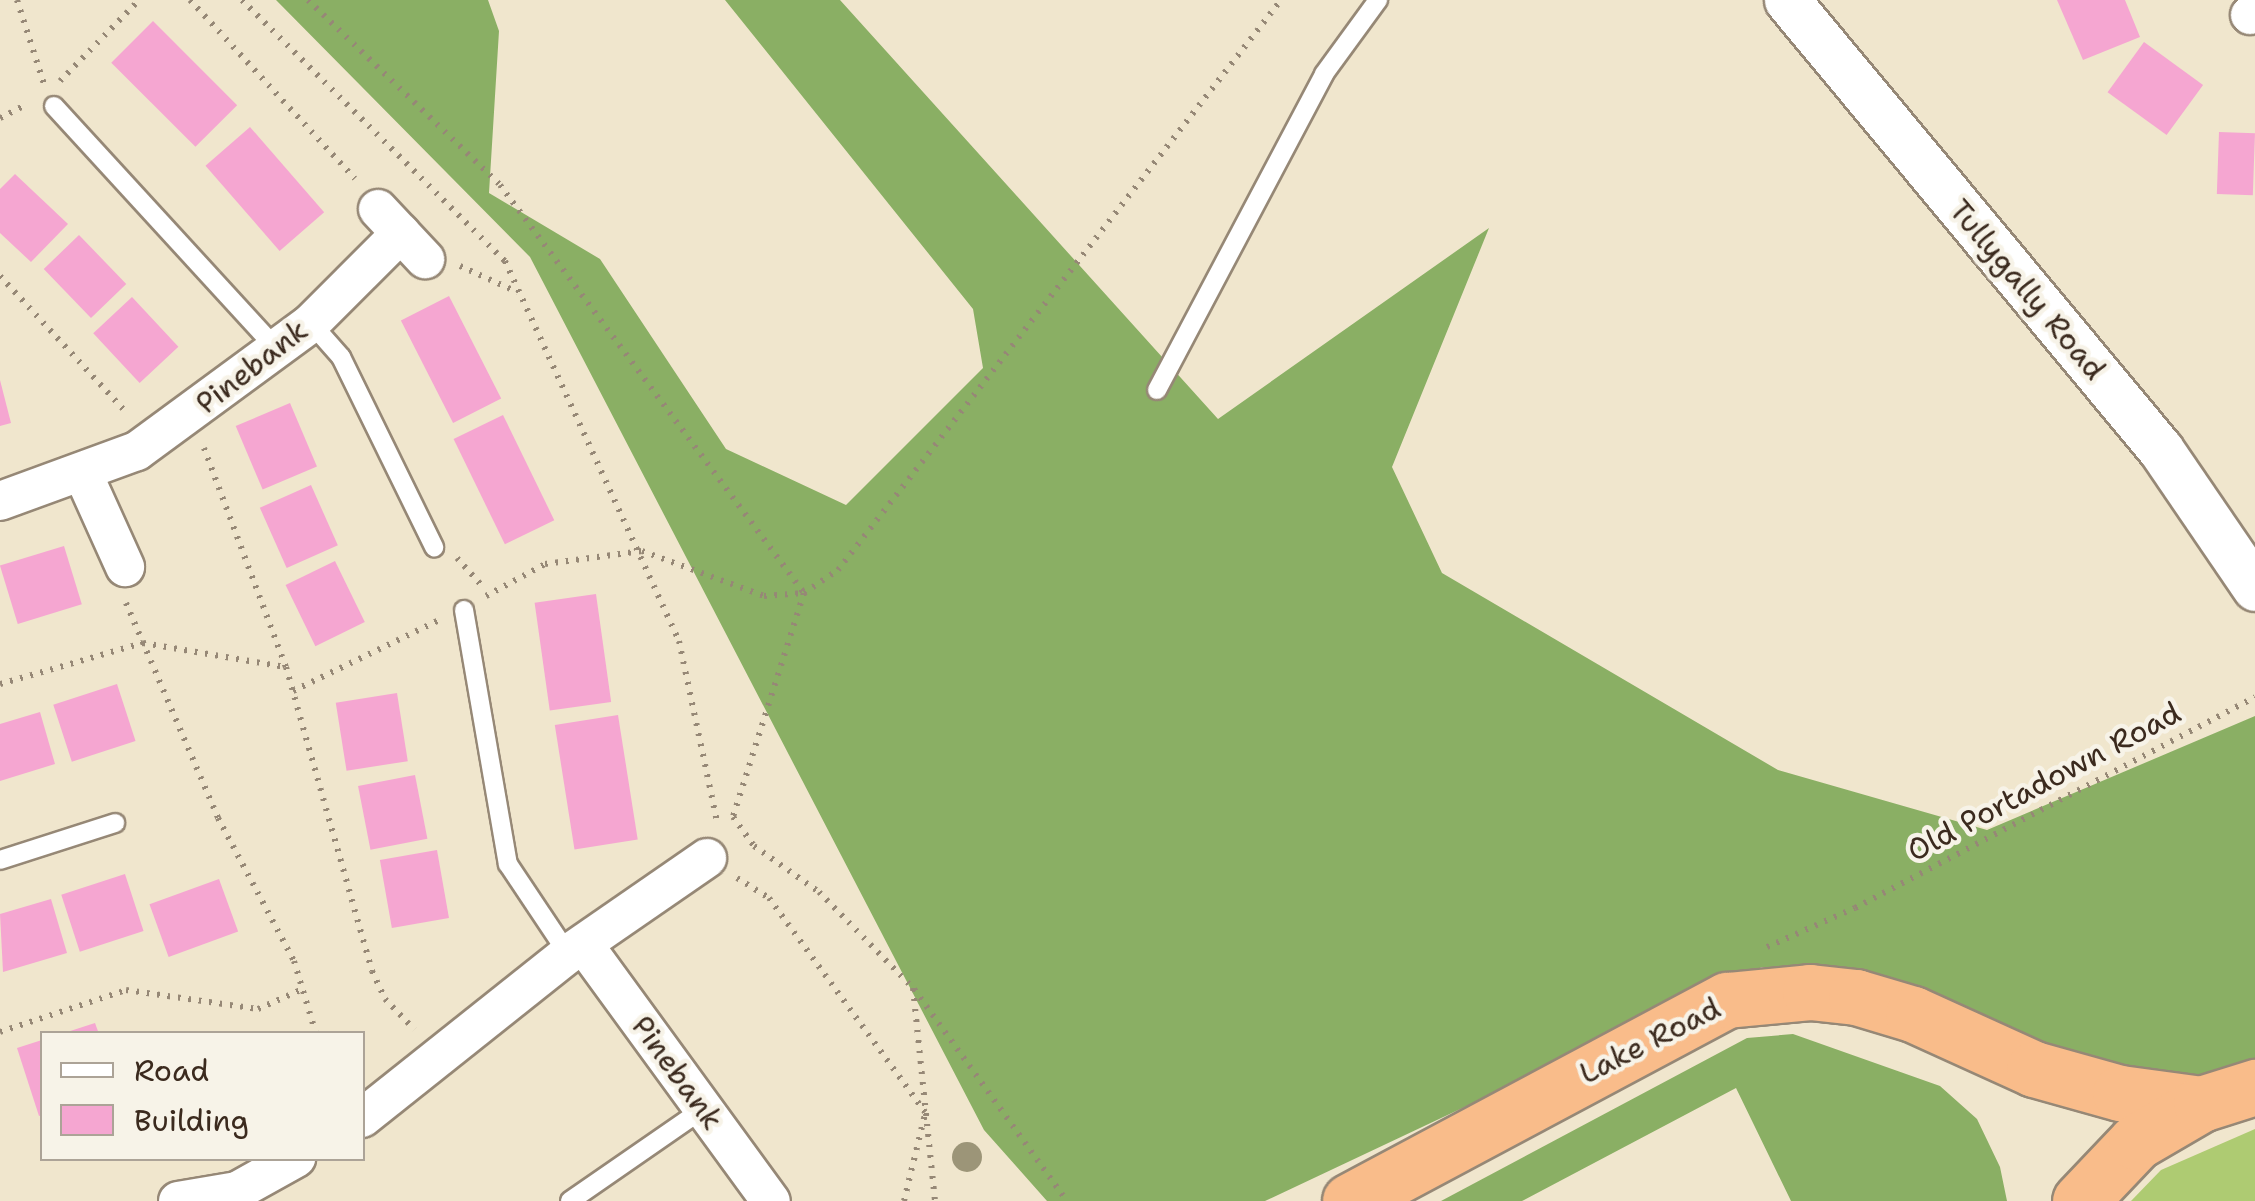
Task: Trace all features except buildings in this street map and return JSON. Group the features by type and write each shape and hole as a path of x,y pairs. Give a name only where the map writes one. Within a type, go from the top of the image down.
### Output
{"highway":[{"name":"Lake Road","path":"1350,1201 1728,1000 1810,992 1856,997 1913,1014 2034,1069 2120,1093 2201,1104"},
{"path":"2080,1201 2136,1142 2201,1104 2255,1087"}],"street":[{"name":"Tullygally Road","path":"1788,0 2161,450 2255,588"},
{"name":"Pinebank","path":"0,501 84,476 153,441 311,323 401,234"},
{"path":"84,476 124,566"},
{"path":"365,1116 712,841"},
{"name":"Pinebank","path":"576,950 771,1201"},
{"path":"178,1201 237,1191 291,1161"}],"lane":[{"path":"1157,390 1324,74 1378,0"},
{"path":"51,99 277,349"},
{"path":"311,323 341,357 434,547"},
{"path":"464,610 508,864 576,950"},
{"path":"0,860 115,823"},
{"path":"570,1201 703,1109"}],"path":[{"path":"17,0 51,99"},
{"path":"0,118 51,99 139,0"},
{"path":"190,0 401,234 518,292"},
{"path":"242,0 506,261 642,550 679,640 712,841 768,898 926,1113"},
{"path":"308,0 500,184 804,593"},
{"path":"293,690 464,610 544,564 642,550 764,596 804,593 838,570 1281,0"},
{"path":"0,276 153,441"},
{"path":"191,414 286,667 372,971 385,999 439,1057"},
{"path":"434,547 458,559 490,594"},
{"path":"124,566 127,606 303,989 315,1031"},
{"path":"804,593 733,817 754,846 819,892 913,988 1067,1201"},
{"path":"0,684 143,642 286,667"},
{"name":"Old Portadown Road","path":"1855,908 2255,698"},
{"path":"913,988 935,1201"},
{"path":"0,1032 126,990 258,1009 303,989"},
{"path":"904,1201 913,1144 926,1113"}],"green space":[{"path":"276,0 488,0 499,31 489,193 600,259 726,449 846,505 983,368 973,309 725,0 840,0 1218,419 1489,228 1392,467 1442,573 1778,770 1987,830 2255,716 2255,1062 2180,1081 2118,1073 1853,968 1762,967 1265,1201 1047,1201 984,1130 530,257"},
{"path":"1793,1034 1940,1086 1977,1119 2000,1167 2007,1201 1791,1201 1736,1088 1522,1201 1441,1201 1747,1038"},
{"path":"2255,1129 2255,1201 2131,1201 2161,1170"}]}
